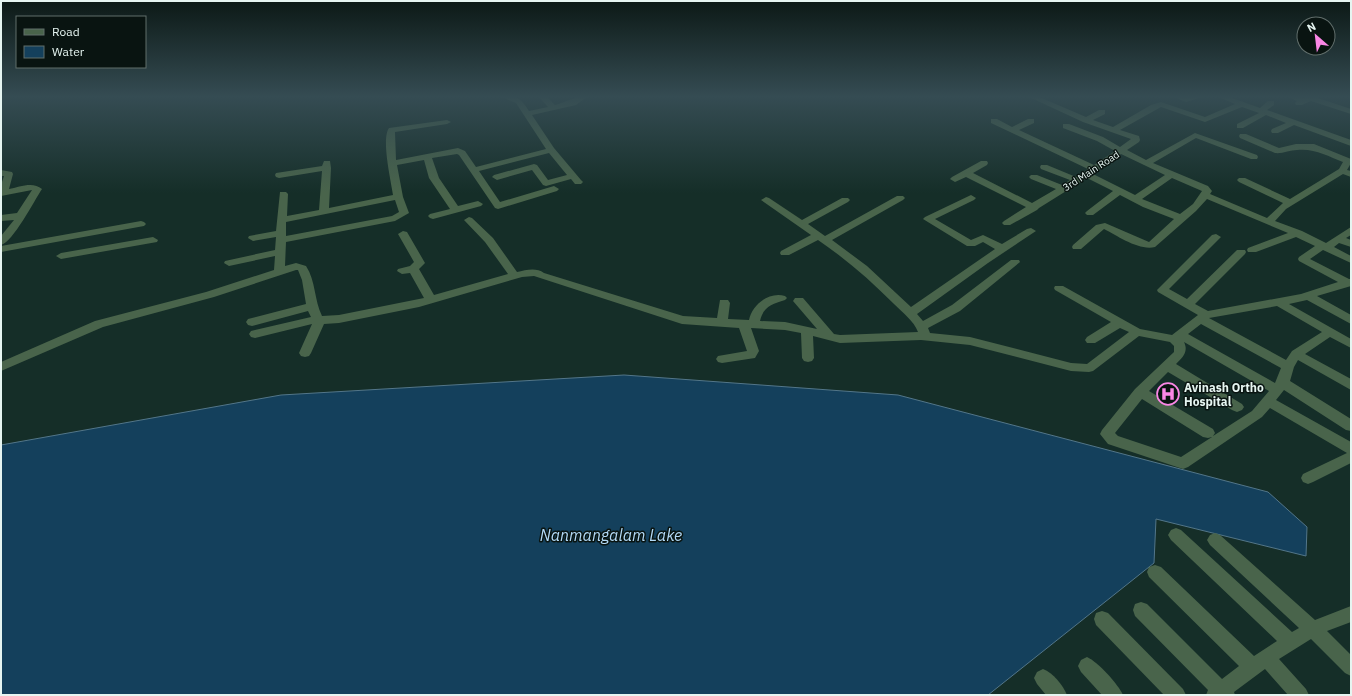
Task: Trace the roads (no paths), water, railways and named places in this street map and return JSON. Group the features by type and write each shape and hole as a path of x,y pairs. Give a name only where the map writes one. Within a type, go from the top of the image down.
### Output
{"street":[{"path":"253,238 280,236 395,218 404,213 398,197 392,163 390,133 392,130 402,128"},
{"path":"497,177 534,167 546,183 576,179 551,150 537,128"},
{"path":"1009,128 1090,172 1119,191 1162,212 1181,218"},
{"path":"1072,128 1100,139 1121,151 1171,175 1205,188 1207,191 1191,210 1150,245 1144,244 1108,227 1101,226 1077,247"},
{"name":"3rd Main Road","path":"1007,223 1034,208 1090,172 1136,140 1136,138 1110,128"},
{"path":"1275,131 1280,128"},
{"path":"1310,128 1351,143"},
{"path":"1147,163 1196,135 1254,157"},
{"path":"1244,136 1278,151 1296,147 1314,147 1350,161 1347,172 1283,207 1269,221"},
{"path":"473,170 551,150"},
{"path":"392,163 460,152 498,206 554,189"},
{"path":"427,157 434,178 455,209"},
{"path":"955,179 984,163"},
{"path":"279,175 327,166 324,211"},
{"path":"1044,168 1077,180"},
{"path":"966,173 1034,208"},
{"path":"1,174 9,174 2,193 37,188 14,227 1,242"},
{"path":"1136,199 1171,175"},
{"path":"1034,177 1063,189"},
{"path":"1242,180 1291,203"},
{"path":"1090,213 1119,191"},
{"path":"279,271 283,194"},
{"path":"1205,195 1249,215 1269,221 1298,233 1351,260"},
{"path":"281,220 398,197"},
{"path":"785,254 822,238 900,198"},
{"path":"972,198 928,219 971,244 982,238 1001,248"},
{"path":"766,200 853,259 910,313 924,332"},
{"path":"801,224 844,200"},
{"path":"434,216 455,209 478,204"},
{"path":"1,218 20,216"},
{"path":"469,220 489,240 514,276"},
{"path":"1,249 141,224"},
{"path":"115,248 122,228"},
{"path":"1350,282 1303,259 1351,230"},
{"path":"910,313 951,286 969,270 1001,248 1030,231"},
{"path":"1189,304 1247,251 1298,233"},
{"path":"403,234 420,263 407,270 431,300"},
{"path":"1216,237 1162,289 1164,292 1189,304 1203,317 1288,366"},
{"path":"1338,239 1351,244"},
{"path":"60,256 115,248 153,240"},
{"path":"229,263 280,252"},
{"path":"924,332 1015,262"},
{"path":"1,367 99,324 210,295 296,266 302,268 306,274 312,306 319,320 306,353"},
{"path":"255,334 319,320 339,319 431,300 514,276 536,272 671,317 722,323 785,326 840,339 924,332 970,341 1071,367 1089,368 1137,332"},
{"path":"1177,337 1203,317 1278,302 1350,282"},
{"path":"1059,288 1137,332 1177,337 1280,387 1351,426"},
{"path":"1307,295 1351,320"},
{"path":"722,360 751,355 753,351 749,325 760,307 770,300 782,298"},
{"path":"799,301 831,337"},
{"path":"1278,302 1351,344"},
{"path":"722,323 724,303"},
{"path":"252,322 312,306"},
{"path":"1091,340 1119,323"},
{"path":"807,330 808,358"},
{"path":"1177,337 1181,349 1179,354 1140,392 1123,411 1107,434 1113,440 1183,463 1258,414 1280,387 1288,366 1296,354 1326,335"},
{"path":"1296,354 1351,385"},
{"path":"1167,365 1237,407"},
{"path":"1140,392 1208,433"},
{"path":"1268,402 1351,450"},
{"path":"1308,478 1351,457"},
{"path":"1176,536 1292,642"},
{"path":"1215,540 1313,628 1351,666"},
{"path":"1155,572 1300,695"},
{"path":"1141,610 1221,693 1260,662 1313,628 1350,616"},
{"path":"1102,619 1178,695"},
{"path":"1087,666 1114,695"},
{"path":"1043,678 1058,695"}],"water":[{"name":"Nanmangalam Lake","path":"624,375 898,395 1268,492 1307,527 1306,556 1156,519 1154,563 988,695 1,695 1,445 281,395"}],"place":[{"name":"Avinash Ortho Hospital","path":"1168,394"}]}
